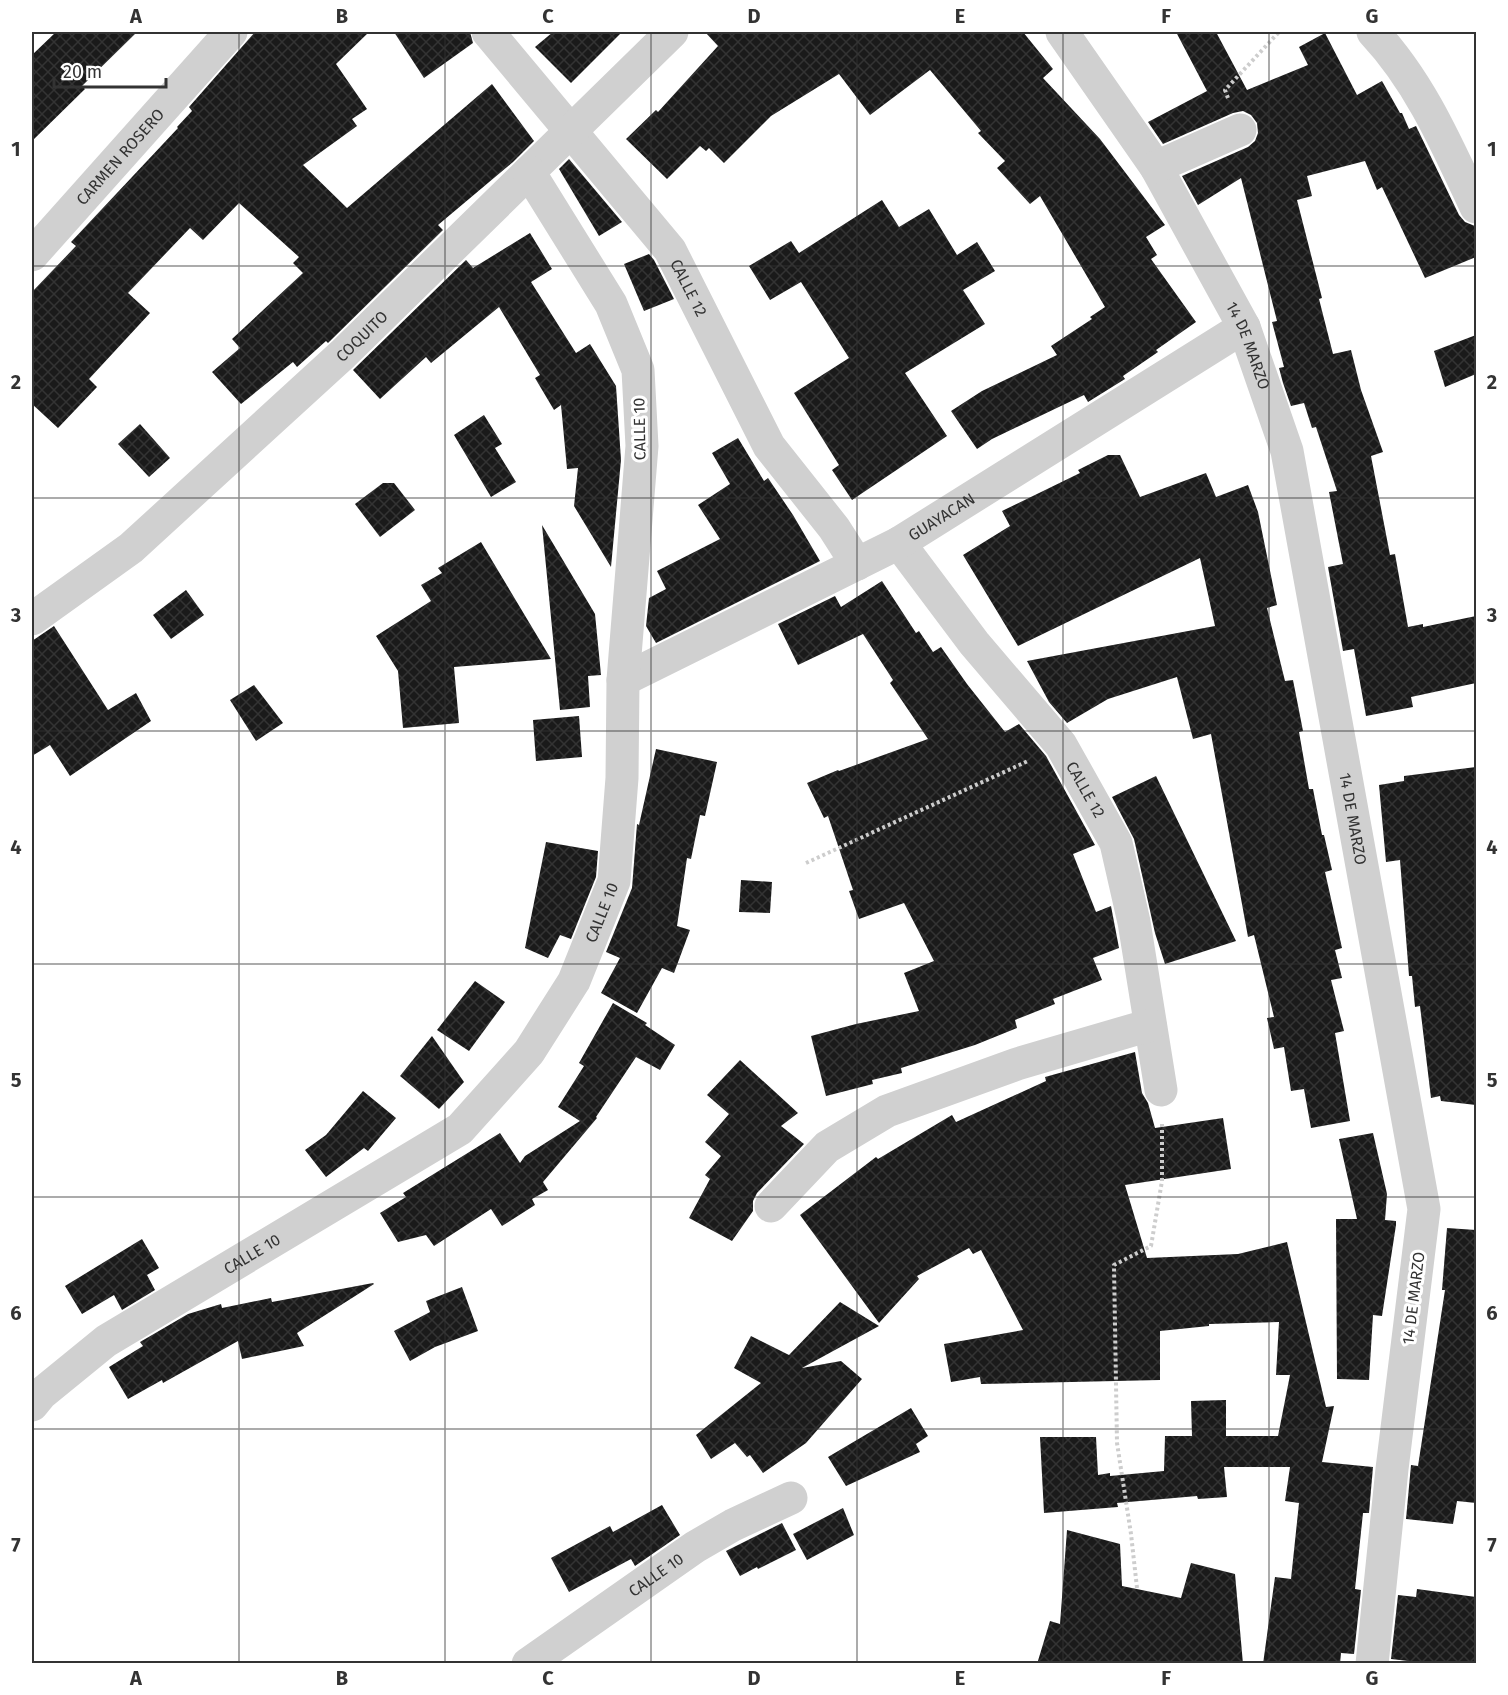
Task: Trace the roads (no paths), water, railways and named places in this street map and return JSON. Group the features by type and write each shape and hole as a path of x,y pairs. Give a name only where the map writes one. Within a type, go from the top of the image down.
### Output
{"street":[{"name":"CARMEN ROSERO","path":"32,255 231,32"},
{"name":"CALLE 12","path":"488,32 670,250 769,446 834,528 857,564"},
{"name":"COQUITO","path":"32,619 131,548 343,354 570,129 672,32"},
{"name":"14 DE MARZO","path":"1062,32 1156,167 1245,327 1287,452 1424,1209 1392,1468 1372,1664"},
{"path":"1373,32 1389,48 1428,107 1476,207"},
{"path":"1156,167 1240,130"},
{"name":"CALLE 10","path":"32,1405 41,1394 106,1341 460,1129 529,1052 574,981 614,881 622,778 623,680 642,446 638,370 611,304 529,171"},
{"name":"GUAYACAN","path":"623,680 899,543 1245,327"},
{"name":"CALLE 12","path":"899,543 974,643 1061,745 1116,843 1134,922 1161,1090"},
{"path":"771,1206 827,1147 887,1111 1017,1064 1150,1025"},
{"name":"CALLE 10","path":"528,1664 695,1547 733,1525 791,1498"}]}
